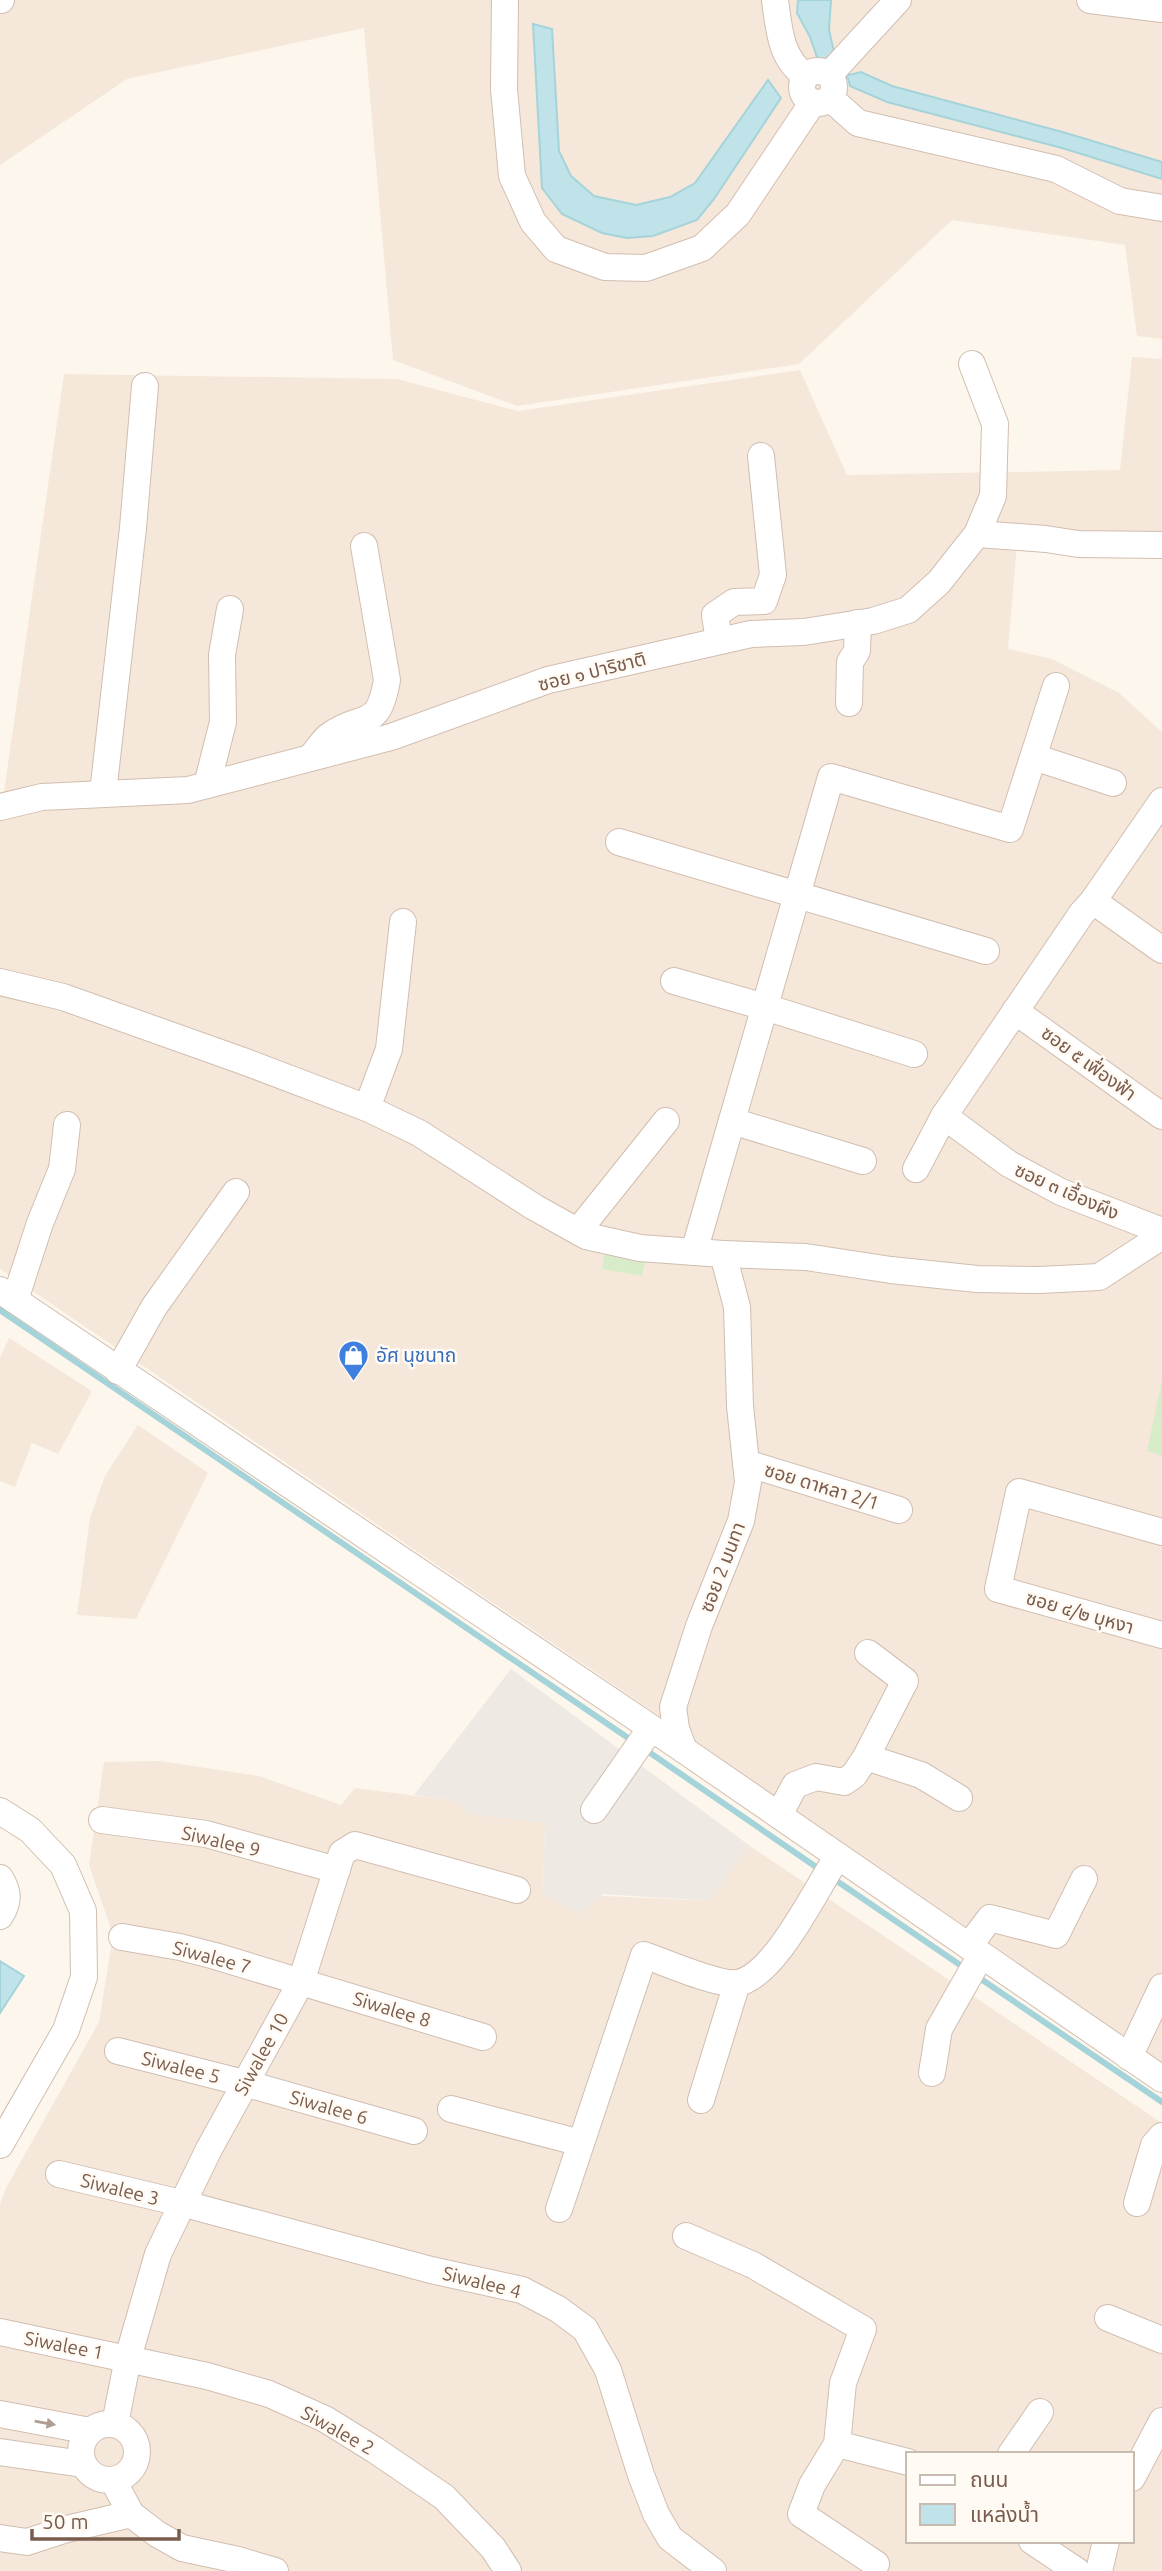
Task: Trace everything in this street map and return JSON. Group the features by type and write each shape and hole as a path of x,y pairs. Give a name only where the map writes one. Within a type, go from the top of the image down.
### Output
{"street":[{"path":"505,0 504,89 512,176 533,222 556,249 605,267 646,268 702,248 738,214 826,81 898,0"},
{"path":"775,0 782,46 796,70 826,81 858,123 1056,169 1120,201 1162,208"},
{"path":"1090,0 1162,9"},
{"name":"ซอย ๑ ปาริชาติ","path":"0,807 42,797 188,790 391,737 548,680 751,634 804,632 858,623 908,610 939,582 977,534 993,496 995,424 972,364"},
{"path":"103,793 133,528 145,386"},
{"path":"719,641 715,615 734,602 764,601 773,575 761,456"},
{"path":"977,534 1078,544 1162,539"},
{"path":"310,759 328,736 376,714 384,701 387,680 364,546"},
{"path":"207,785 223,722 222,655 230,610"},
{"path":"849,703 850,662 857,652 858,623"},
{"path":"694,1252 831,777 1010,829 1056,686"},
{"path":"1034,757 1113,783"},
{"path":"916,1169 944,1116 1162,801"},
{"path":"619,842 986,951"},
{"path":"1093,901 1162,950"},
{"path":"368,1108 389,1049 402,922"},
{"path":"674,981 914,1054"},
{"path":"0,982 63,997 368,1108 419,1133 534,1207 586,1236 640,1248 806,1257 977,1279 1039,1280 1099,1277 1162,1233"},
{"name":"ซอย ๕ เฟื่องฟ้า","path":"1016,1010 1162,1116"},
{"name":"ซอย ๓ เอื้องผึง","path":"944,1116 1009,1164 1061,1192 1162,1233"},
{"path":"578,1231 666,1121"},
{"path":"732,1121 863,1161"},
{"path":"67,1125 62,1169 8,1295 647,1733 684,1750 779,1815 830,1868 975,1950 1162,2079"},
{"path":"118,1371 154,1307 236,1192"},
{"name":"ซอย 2 มนทา","path":"684,1750 676,1730 673,1707 699,1626 741,1521 748,1482 740,1406 737,1307 723,1254"},
{"name":"ซอย ดาหลา 2/1","path":"746,1463 899,1510"},
{"name":"ซอย ๔/๒ บุหงา","path":"1162,1532 1020,1492 998,1589 1162,1635"},
{"path":"779,1815 795,1785 816,1777 844,1782 854,1776 866,1757 905,1681 868,1653"},
{"path":"594,1810 647,1733"},
{"path":"866,1757 921,1775 959,1798"},
{"path":"0,1811 30,1830 63,1865 83,1911 84,1977 66,2030 0,2145"},
{"name":"Siwalee 9","path":"102,1820 206,1834 337,1870"},
{"name":"Siwalee 10","path":"102,2427 128,2358 158,2254 181,2203 244,2083 277,2029 301,1982 342,1853 355,1845 517,1890"},
{"path":"559,2209 644,1955 723,1982 737,1983 759,1974 769,1963 830,1868"},
{"path":"0,1878 7,1888 6,1905 0,1916"},
{"path":"932,2073 939,2029 964,1982 990,1917 1056,1935 1084,1879"},
{"name":"Siwalee 7","path":"122,1937 180,1947 301,1982"},
{"name":"Siwalee 8","path":"301,1982 483,2037"},
{"path":"701,2100 737,1983"},
{"path":"1129,2057 1162,1987"},
{"name":"Siwalee 5","path":"118,2052 244,2083"},
{"name":"Siwalee 6","path":"244,2083 414,2131"},
{"path":"451,2109 581,2143"},
{"path":"1137,2203 1154,2145 1162,2136"},
{"name":"Siwalee 3","path":"59,2174 181,2203"},
{"name":"Siwalee 4","path":"181,2203 366,2254 522,2290 558,2309 585,2329 608,2370 640,2475 656,2514 670,2538 713,2571"},
{"path":"686,2236 753,2264 863,2329 843,2383 837,2444 811,2485 801,2514 876,2564"},
{"path":"1108,2318 1162,2340"},
{"name":"Siwalee 1","path":"0,2332 128,2358"},
{"name":"Siwalee 2","path":"128,2358 207,2376 269,2394 325,2419 444,2497 493,2548 508,2571"},
{"path":"1012,2452 1040,2412"},
{"path":"0,2414 131,2432 138,2448 135,2466 122,2478 113,2480 96,2477 83,2464 0,2452"},
{"path":"1134,2474 1162,2422"},
{"path":"83,2464 81,2446 102,2427"},
{"path":"837,2444 906,2461"},
{"path":"113,2480 131,2514 157,2534 180,2560 238,2560 275,2571"},
{"path":"0,2539 27,2542 67,2529 131,2514"},
{"path":"1035,2543 1077,2571"},
{"path":"1099,2571 1106,2543"}],"shaded area":[{"path":"0,0 1162,0 1162,339 1137,336 1125,245 952,220 799,364 517,406 393,360 364,28 127,79 0,165"},
{"path":"1132,357 1162,359 1162,554 1017,544 1008,649 1052,659 1119,693 1162,732 1162,2064 626,1693 0,1269 0,794 4,792 64,374 397,379 518,411 800,370 847,475 1120,470"},
{"path":"9,1338 92,1391 58,1454 32,1443 15,1487 0,1481 0,1358"},
{"path":"138,1425 208,1473 136,1619 77,1615 90,1518 105,1476"},
{"path":"511,1669 750,1846 709,1901 603,1894 580,1915 543,1893 545,1823 467,1814 457,1801 414,1795"},
{"path":"160,1761 259,1776 341,1805 355,1788 457,1801 467,1814 545,1823 543,1893 709,1901 750,1846 1162,2123 1162,2571 0,2571 0,2204 6,2188 99,2022 113,1935 89,1865 104,1762"}],"green space":[{"path":"605,1250 646,1257 642,1276 602,1269"},
{"path":"1162,1379 1162,1456 1147,1451"}],"water":[{"path":"798,0 831,0 829,30 834,52 832,62 849,75 861,72 892,86 1162,162 1162,179 1062,148 887,102 850,86 848,78 830,65 820,66 810,37 797,13"},
{"path":"533,24 552,29 559,151 571,176 594,196 636,205 670,197 695,183 768,80 781,98 697,220 653,236 627,238 602,233 562,214 542,188"},
{"path":"0,1961 24,1976 0,2013"}],"waterway":[{"path":"0,1310 634,1742"},
{"path":"643,1748 822,1871"},
{"path":"831,1877 966,1969"},
{"path":"975,1975 1162,2102"}],"place":[{"name":"อัศ นุชนาถ","path":"353,1382"}]}
